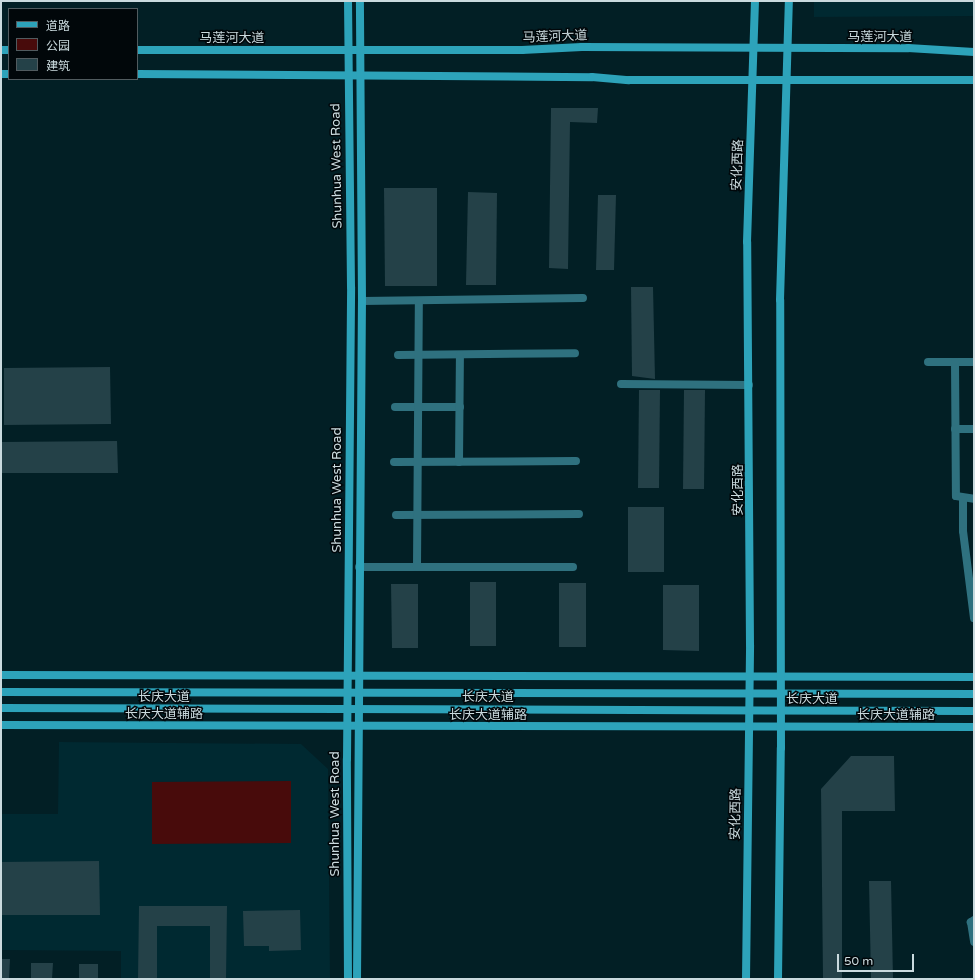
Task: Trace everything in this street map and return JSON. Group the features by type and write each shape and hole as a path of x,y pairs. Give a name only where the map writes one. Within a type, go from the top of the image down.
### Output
{"main road":[{"name":"Shunhua West Road","path":"348,1 351,287 347,709 348,979"},
{"name":"Shunhua West Road","path":"357,979 357,726 362,301 360,1"},
{"name":"安化西路","path":"746,979 750,693 747,242 755,1"},
{"path":"778,979 781,727 780,300 790,1"},
{"name":"马莲河大道","path":"138,50 522,50 582,47 908,48 974,52"},
{"path":"138,74 753,80 974,80"},
{"path":"1,675 974,677"},
{"name":"长庆大道","path":"1,692 974,694"},
{"name":"长庆大道","path":"1,708 974,711"},
{"name":"长庆大道辅路","path":"1,725 974,728"}],"street":[{"path":"362,301 583,298"},
{"path":"417,567 419,301"},
{"path":"398,355 575,353"},
{"path":"459,462 460,355"},
{"path":"928,362 974,362"},
{"path":"955,362 956,496 963,499 974,499"},
{"path":"621,384 749,385"},
{"path":"395,407 460,407"},
{"path":"955,428 974,429"},
{"path":"394,462 576,462"},
{"path":"963,499 963,531 974,618"},
{"path":"396,515 579,514"},
{"path":"359,567 573,567"},
{"path":"974,920 971,922 974,942"}],"shaded area":[{"path":"814,1 974,1 974,16 814,17"},
{"path":"59,742 301,744 328,769 330,979 121,979 121,951 1,950 1,814 58,814"}],"green space":[{"path":"291,781 291,843 152,844 152,782"}],"building":[{"path":"551,108 598,108 597,123 570,122 568,269 549,268"},
{"path":"384,188 437,188 437,286 385,286"},
{"path":"468,192 497,193 496,285 466,285"},
{"path":"598,195 616,195 614,270 596,270"},
{"path":"631,287 653,287 655,379 632,376"},
{"path":"110,367 111,424 4,425 4,368"},
{"path":"639,390 660,390 659,488 638,488"},
{"path":"684,390 705,390 704,489 683,489"},
{"path":"117,441 118,473 1,473 1,442"},
{"path":"628,507 664,507 664,572 628,572"},
{"path":"470,582 496,582 496,646 470,646"},
{"path":"559,583 586,583 586,647 559,647"},
{"path":"391,584 418,584 418,648 392,648"},
{"path":"663,585 699,585 699,651 663,650"},
{"path":"851,756 894,756 895,811 842,811 842,979 823,979 821,789"},
{"path":"99,861 100,915 1,915 1,862"},
{"path":"869,881 891,881 893,979 871,979"},
{"path":"139,906 227,906 226,979 210,979 210,926 157,926 157,979 138,979"},
{"path":"300,910 301,950 269,951 269,946 244,946 243,911"},
{"path":"1,959 10,959 9,979 1,979"},
{"path":"31,963 53,963 52,979 31,979"},
{"path":"79,964 98,964 98,979 79,979"}]}
